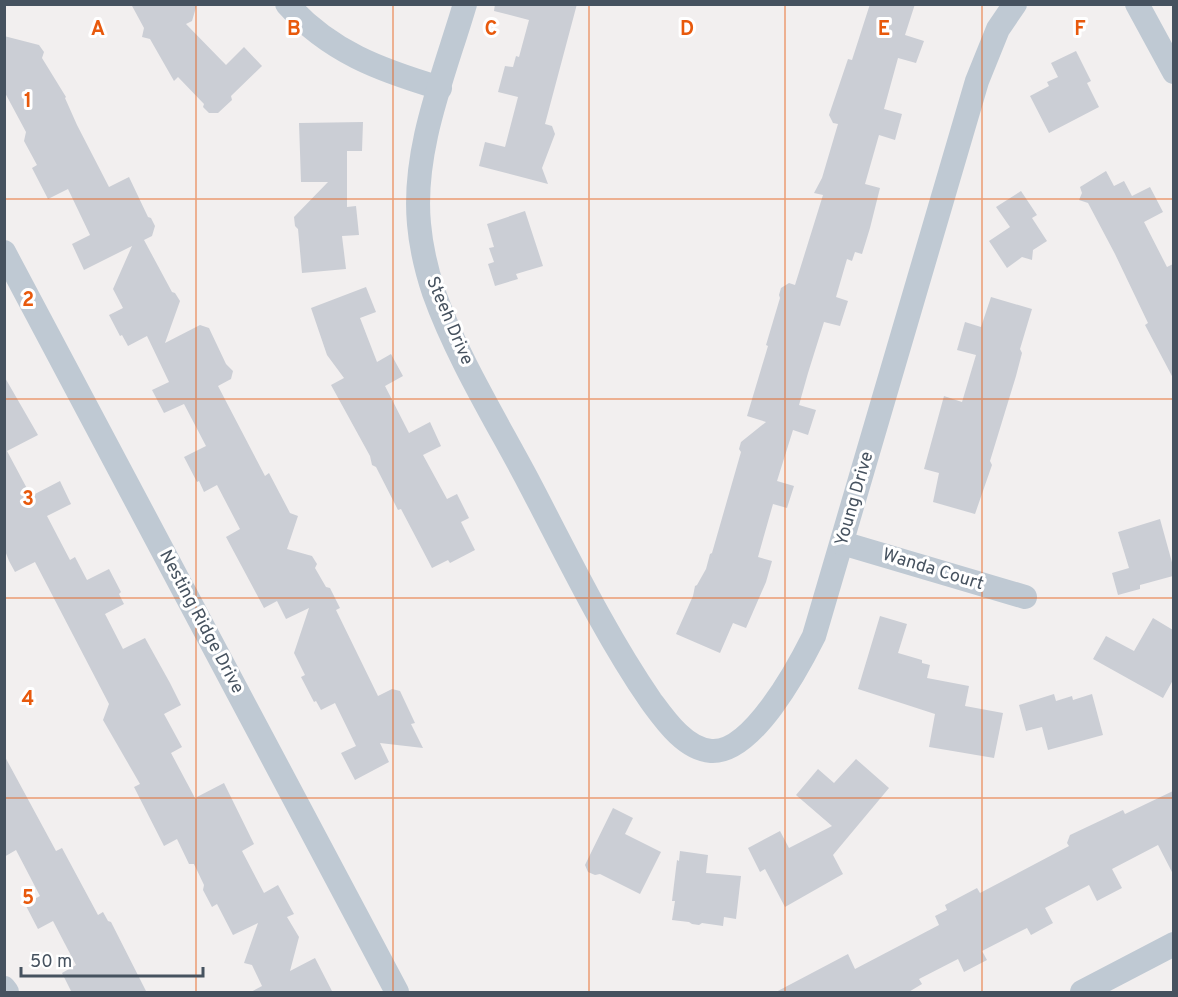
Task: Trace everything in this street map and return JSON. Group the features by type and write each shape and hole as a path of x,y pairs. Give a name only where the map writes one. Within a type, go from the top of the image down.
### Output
{"street":[{"path":"287,4 319,34 363,62 386,72 440,88"},
{"name":"Steeh Drive","path":"465,4 425,143 418,198 419,226 426,261 434,293 466,365 582,582"},
{"name":"Young Drive","path":"582,582 638,679 669,723 684,738 698,747 712,751 726,749 737,744 757,724 784,689 814,636 977,81 998,29 1015,4"},
{"path":"1137,4 1173,72"},
{"name":"Nesting Ridge Drive","path":"4,252 397,993"},
{"name":"Wanda Court","path":"842,543 1024,597"},
{"path":"1082,993 1173,944"},
{"path":"4,988 7,993"}],"building":[{"path":"131,4 197,4 192,21 186,24 226,65 244,47 262,66 231,96 232,100 218,113 209,113 203,107 204,104 178,77 174,81 150,39 142,37 144,28"},
{"path":"495,4 577,4 545,124 552,126 555,134 542,168 548,184 479,166 485,142 505,147 518,97 498,92 505,66 513,67 516,56 519,57 529,20 494,11"},
{"path":"870,4 915,4 905,35 924,41 916,63 898,58 884,109 902,114 895,140 879,135 865,184 880,188 870,228 862,254 855,252 852,261 847,259 836,297 848,301 840,326 824,322 808,373 799,405 816,410 808,435 793,430 777,481 794,486 787,508 773,504 758,557 772,561 766,582 746,628 733,623 720,653 676,634 693,596 695,586 706,569 712,553 741,452 739,449 741,442 766,422 747,416 768,346 766,345 781,288 789,283 795,285 823,195 814,193 822,178 838,124 833,123 829,115 848,59 852,60"},
{"path":"4,36 39,45 44,52 42,58 66,97 77,125 109,187 129,177 148,217 155,226 152,236 144,240 172,292 180,301 165,343 200,325 209,328 226,364 233,371 231,379 218,386 265,476 269,473 290,513 298,516 287,549 312,556 317,564 315,568 326,587 330,588 340,608 336,610 378,696 392,689 400,691 415,723 411,724 423,748 380,743 389,762 355,780 341,753 356,746 335,703 321,710 316,701 314,702 301,677 305,675 294,653 309,608 286,619 277,601 264,608 226,537 240,529 217,485 204,492 184,457 206,446 184,404 164,413 152,390 169,382 147,336 128,346 109,315 123,308 113,289 132,246 84,270 72,244 90,235 68,189 48,199 32,168 37,165 24,141 26,132 4,91"},
{"path":"1076,51 1091,81 1087,83 1099,107 1049,133 1030,96 1049,86 1047,82 1058,77 1051,63"},
{"path":"363,122 362,151 347,151 347,207 356,206 359,235 342,236 346,269 302,273 298,229 295,226 294,217 328,182 301,182 299,123"},
{"path":"1106,171 1114,186 1124,181 1132,196 1150,187 1163,212 1144,222 1167,267 1173,264 1173,378 1145,325 1148,323 1115,254 1088,203 1079,200 1082,193 1080,187"},
{"path":"1021,191 1037,215 1032,218 1047,241 1033,250 1032,260 1022,257 1007,268 989,241 1010,227 996,207"},
{"path":"525,211 543,266 516,274 518,279 495,286 488,264 494,262 489,248 494,247 487,224"},
{"path":"366,287 376,312 360,318 377,362 391,354 403,376 385,386 409,433 430,422 441,446 423,455 447,499 457,494 469,518 461,522 475,550 450,563 448,560 432,568 401,509 398,510 376,467 372,465 370,456 331,385 344,378 327,355 311,308"},
{"path":"991,297 1032,309 1020,349 1022,353 1016,376 990,461 992,465 975,514 933,502 939,473 924,469 944,396 962,402 976,355 957,350 965,322 981,327"},
{"path":"4,376 38,435 7,451 31,496 60,481 71,504 47,516 70,560 75,557 87,580 109,569 121,592 119,594 124,604 105,614 123,649 145,638 181,705 164,714 182,747 171,753 195,798 224,783 254,844 242,851 264,893 278,885 294,914 287,917 299,937 290,971 315,958 333,993 249,993 262,986 252,965 244,963 258,923 233,935 217,904 212,907 194,864 189,864 177,839 164,846 134,787 140,784 103,720 109,704 35,562 15,572 9,561 4,548"},
{"path":"1160,519 1173,566 1173,576 1140,585 1140,589 1118,595 1112,573 1129,568 1118,532"},
{"path":"880,616 907,624 898,653 922,660 922,663 930,665 927,678 969,686 965,706 1003,713 994,758 929,747 935,714 858,689"},
{"path":"1153,618 1173,630 1173,680 1163,698 1093,659 1106,636 1134,651"},
{"path":"1054,694 1056,701 1072,696 1073,700 1092,694 1103,735 1048,750 1042,727 1026,731 1019,705"},
{"path":"4,755 56,851 62,848 98,915 103,912 111,922 147,993 72,993 62,973 76,965 53,921 38,929 25,904 40,896 16,850 4,857"},
{"path":"856,759 889,788 833,855 843,874 785,907 765,869 760,872 748,848 780,831 789,848 832,826 796,795 818,769 834,783"},
{"path":"1173,791 1173,874 1158,845 1112,869 1122,888 1097,901 1089,885 1045,908 1053,923 1031,935 1027,928 982,951 987,960 964,972 958,959 919,979 922,984 907,993 774,993 848,954 855,969 939,925 935,916 947,910 945,905 977,888 980,893 1069,846 1067,843 1070,835 1123,810 1125,814"},
{"path":"613,808 633,818 625,834 661,852 640,894 600,874 595,875 588,872 585,865"},
{"path":"680,851 708,855 706,873 741,876 736,919 724,917 723,926 702,923 699,925 672,920 675,901 672,901"}]}
